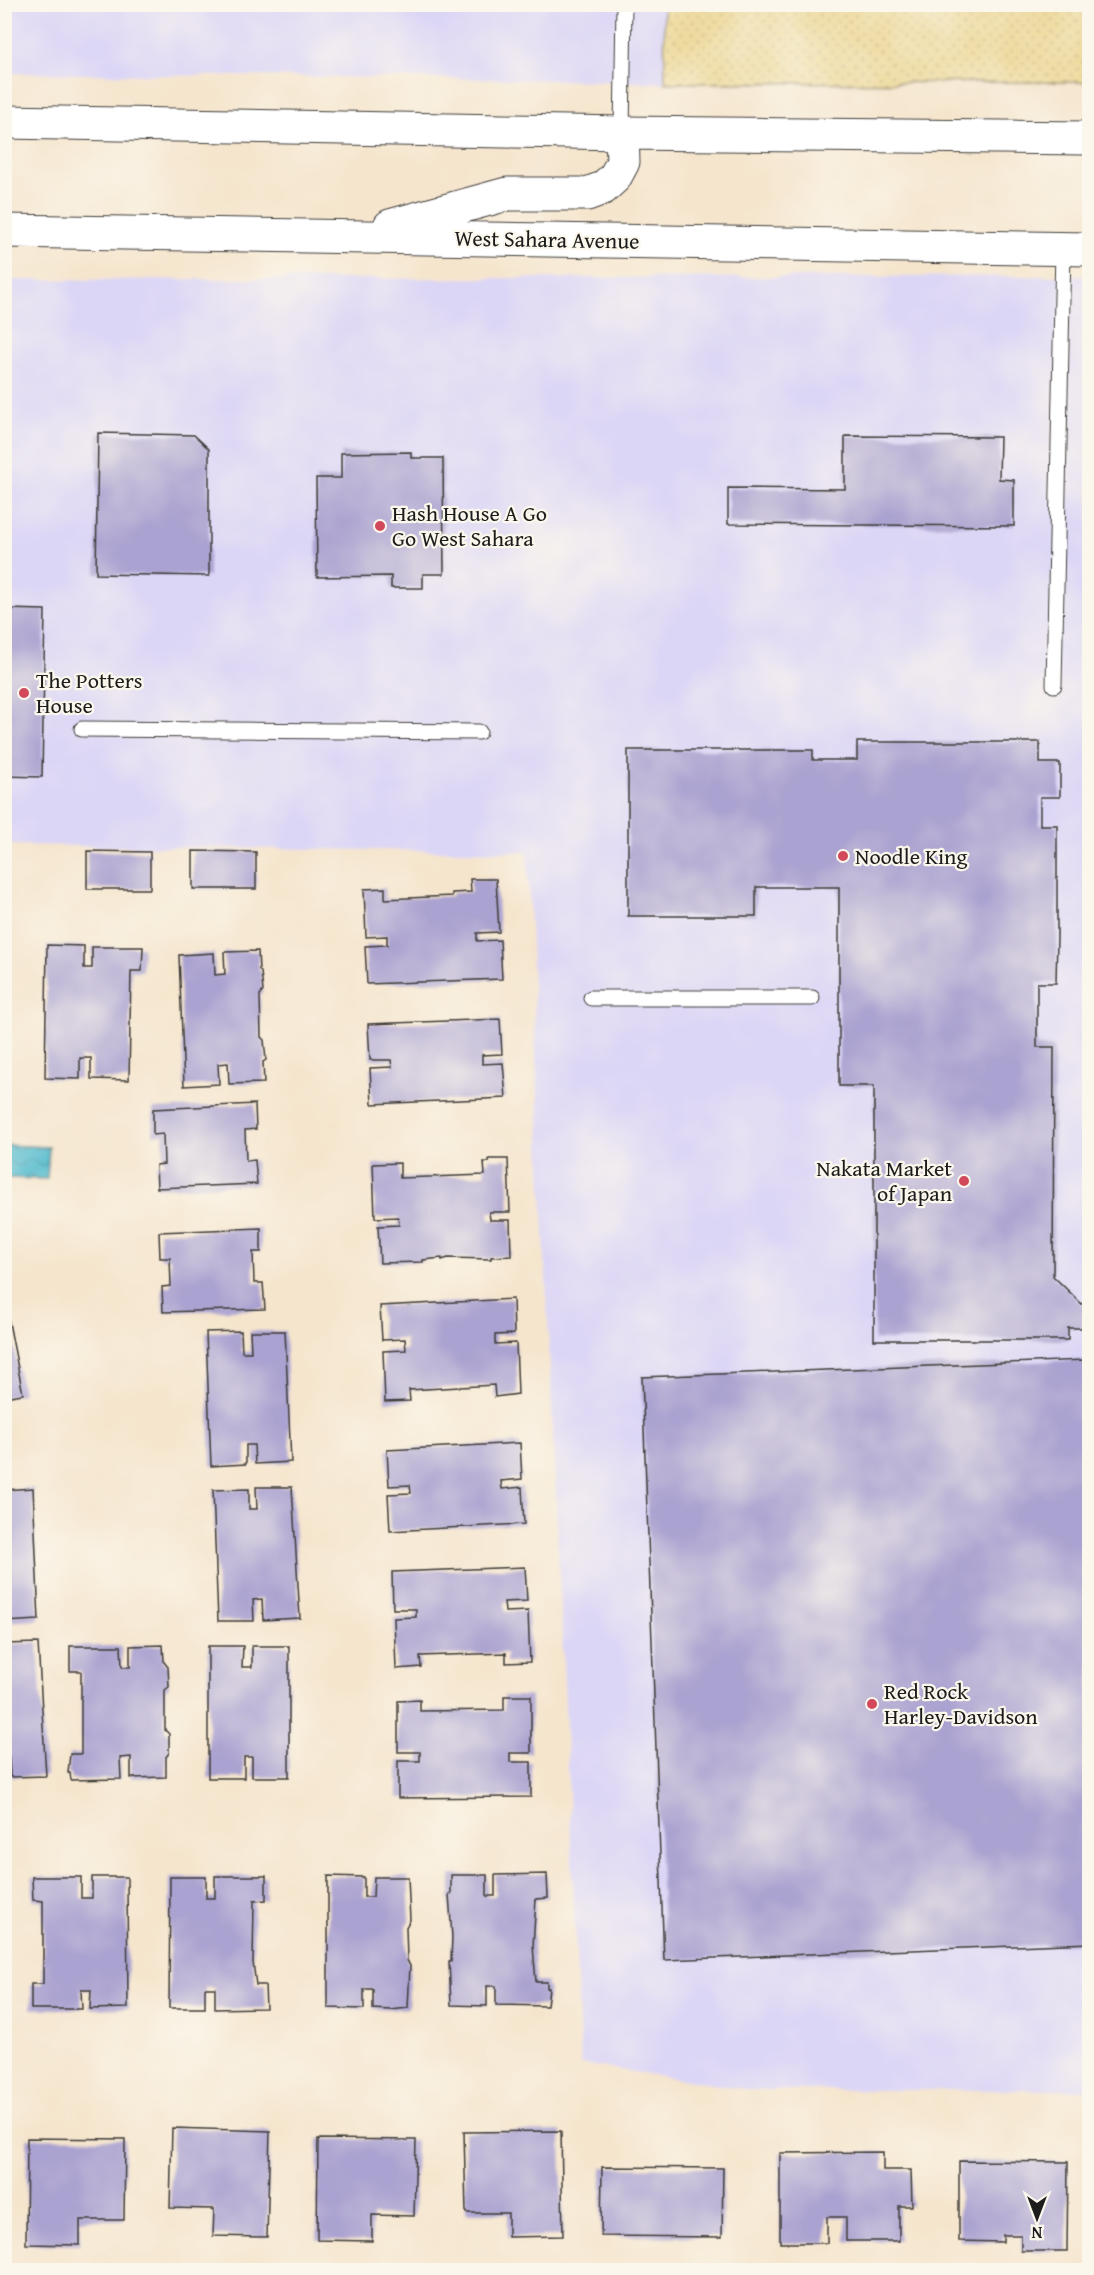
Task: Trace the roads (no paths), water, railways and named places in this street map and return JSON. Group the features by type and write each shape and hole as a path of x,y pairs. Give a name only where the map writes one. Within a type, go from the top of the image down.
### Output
{"main road":[{"path":"4,122 622,133 1089,138"},
{"path":"4,141 124,124"},
{"path":"354,236 507,194 587,194 603,188 615,177 623,162 622,133"},
{"name":"West Sahara Avenue","path":"4,231 1076,249"}],"lane":[{"path":"622,133 624,4"},
{"path":"1054,685 1076,249"},
{"path":"82,729 479,732"},
{"path":"591,998 812,998"}],"water":[{"path":"5,1145 49,1147 47,1179 5,1178"}],"place":[{"name":"Hash House A Go Go West Sahara","path":"380,526"},
{"name":"The Potters House","path":"24,693"},
{"name":"Noodle King","path":"843,856"},
{"name":"Nakata Market of Japan","path":"964,1181"},
{"name":"Red Rock Harley-Davidson","path":"872,1704"}]}
